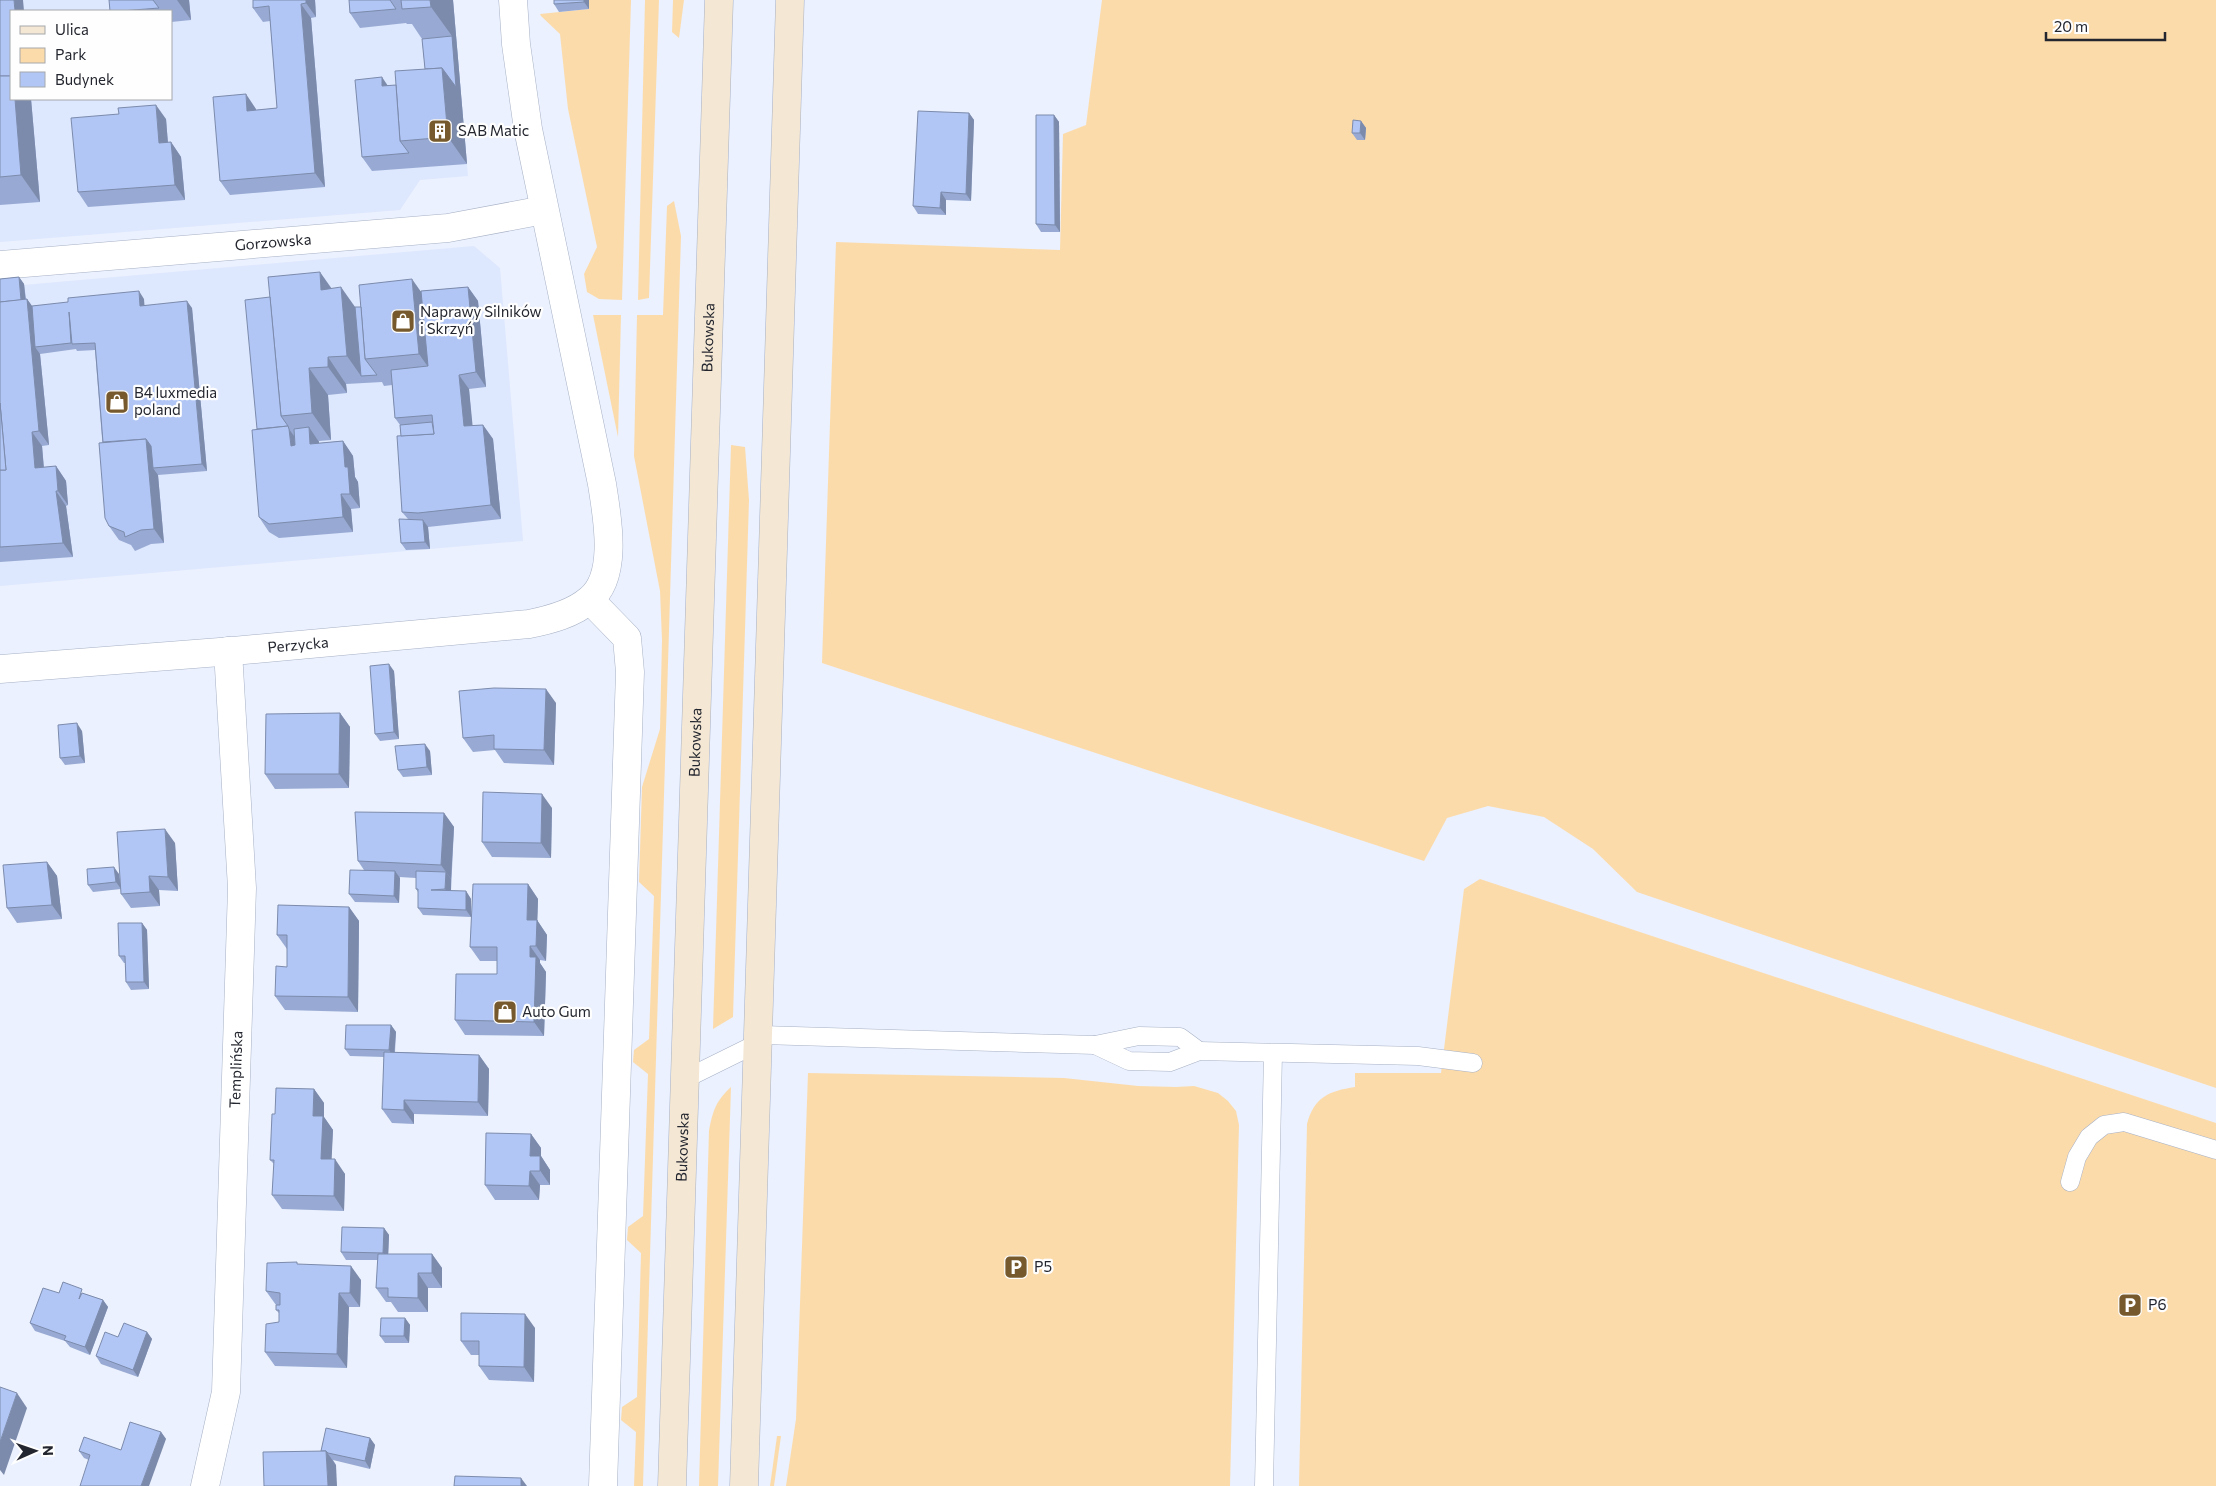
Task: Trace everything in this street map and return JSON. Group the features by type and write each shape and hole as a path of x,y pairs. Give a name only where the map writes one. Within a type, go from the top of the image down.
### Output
{"main road":[{"name":"Bukowska","path":"672,1486 719,0"},
{"path":"744,1486 790,0"}],"street":[{"path":"513,0 516,44 528,129 602,484 610,536 605,578 590,600 627,638 630,672 619,956 603,1486"},
{"name":"Gorzowska","path":"0,264 448,228 544,210"},
{"name":"Perzycka","path":"0,669 529,624 554,619 590,600"},
{"name":"Templińska","path":"205,1486 226,1392 242,888 228,651"}],"lane":[{"path":"685,1079 758,1039 1095,1045 1139,1036 1180,1037 1199,1051"},
{"path":"1095,1045 1129,1061 1170,1062 1199,1051 1418,1056 1473,1063"},
{"path":"1264,1486 1273,1053"},
{"path":"2070,1182 2077,1157 2089,1137 2104,1125 2124,1122 2216,1150"}],"shaded area":[{"path":"0,0 453,0 468,176 420,180 400,210 0,242"},
{"path":"474,246 500,268 523,541 0,586 0,287"}],"green space":[{"path":"589,0 631,0 622,300 599,299 587,292 584,274 597,247 568,109 560,34 540,14 589,9"},
{"path":"645,0 659,0 649,298 638,300"},
{"path":"673,0 684,0 679,38 672,32"},
{"path":"1102,0 2216,0 2216,1088 1637,892 1593,849 1544,817 1488,806 1447,818 1424,861 822,663 836,242 1060,250 1063,134 1086,125"},
{"path":"674,201 681,236 643,1486 634,1486 636,1432 621,1420 622,1407 637,1397 641,1253 627,1240 628,1227 643,1216 648,1074 633,1062 634,1050 649,1039 654,896 639,882 642,787 660,729 662,640 660,591 634,456 637,315 663,315 667,206"},
{"path":"593,315 621,315 618,437"},
{"path":"731,445 745,447 749,500 733,1017 713,1029"},
{"path":"1480,879 2216,1123 2216,1486 1299,1486 1307,1124 1318,1101 1330,1093 1355,1087 1355,1073 1441,1073 1464,889"},
{"name":"P5","path":"808,1073 1064,1078 1138,1086 1194,1086 1218,1093 1228,1101 1236,1111 1239,1125 1230,1486 786,1486 796,1419"},
{"path":"731,1087 718,1486 699,1486 709,1130 716,1106"},
{"path":"777,1436 781,1436 774,1486 770,1486"}],"building":[{"path":"0,0 14,0 15,10 10,10 10,76 0,76"},
{"path":"109,0 153,0 159,8 134,10 110,10"},
{"path":"253,0 306,0 306,3 301,4 315,173 220,181 213,97 246,94 247,111 277,108 269,6 253,8"},
{"path":"349,0 390,0 396,9 350,13"},
{"path":"401,0 430,0 431,7 402,9"},
{"path":"554,0 584,0 584,2 554,4"},
{"path":"452,36 456,87 442,68 425,69 422,39"},
{"path":"442,68 448,137 400,141 395,71"},
{"path":"0,76 10,76 10,100 15,100 21,175 0,177"},
{"path":"382,77 382,86 396,85 400,141 409,153 362,157 355,80"},
{"path":"156,105 159,143 171,142 175,185 78,192 71,118 119,114 118,108"},
{"path":"918,111 969,113 966,194 941,192 940,208 913,206"},
{"path":"1036,115 1054,115 1055,225 1036,224"},
{"path":"1353,120 1361,121 1360,133 1352,133"},
{"path":"320,272 321,290 341,287 347,356 328,357 328,367 309,368 312,413 281,416 268,277"},
{"path":"19,277 21,300 0,302 0,279"},
{"path":"412,279 419,354 365,359 359,285"},
{"path":"468,287 476,372 459,375 464,426 483,425 491,505 418,513 402,512 397,436 434,434 432,415 395,418 391,370 428,366 421,291"},
{"path":"139,291 140,306 187,301 202,464 153,468 151,446 146,439 103,442 95,343 72,344 69,312 71,343 35,347 32,306 68,302 68,298"},
{"path":"270,297 281,416 288,426 257,429 245,300"},
{"path":"27,299 39,431 32,432 35,468 56,466 58,491 56,491 63,543 0,547 0,470 6,470 0,403 0,302"},
{"path":"355,307 361,307 365,359 377,375 361,376"},
{"path":"0,403 6,470 0,470"},
{"path":"432,422 434,434 401,436 400,425"},
{"path":"288,426 291,446 295,445 294,429 309,427 310,444 343,441 345,467 348,467 350,494 341,494 343,517 269,524 259,517 252,430"},
{"path":"146,439 154,529 141,530 125,537 124,532 109,526 105,518 99,443"},
{"path":"399,519 423,520 425,542 401,543"},
{"path":"389,664 394,732 375,734 370,666"},
{"path":"494,688 546,689 544,750 494,749 494,735 463,738 459,691"},
{"path":"340,713 339,774 265,774 266,714"},
{"path":"77,723 80,756 60,758 58,725"},
{"path":"425,744 427,767 398,770 395,746"},
{"path":"483,792 542,794 541,843 482,842"},
{"path":"355,812 444,813 441,865 358,861"},
{"path":"165,829 168,877 149,876 150,892 121,894 117,832"},
{"path":"47,862 52,905 7,908 3,865"},
{"path":"114,867 116,882 88,885 87,869"},
{"path":"350,870 395,871 394,896 349,894"},
{"path":"416,871 446,872 445,889 431,890 466,891 466,910 418,908"},
{"path":"473,884 528,884 527,920 537,920 536,946 530,946 530,957 536,957 534,1022 455,1020 456,974 497,974 497,947 470,947"},
{"path":"278,905 349,907 348,997 275,996 276,966 287,967 287,935 277,935"},
{"path":"118,923 142,923 144,982 126,982 125,956 119,956"},
{"path":"346,1025 391,1025 389,1050 345,1049"},
{"path":"384,1052 479,1055 478,1102 404,1100 404,1110 382,1109"},
{"path":"276,1088 314,1089 313,1116 323,1116 321,1159 335,1159 334,1196 272,1195 274,1160 270,1160 272,1114 275,1114"},
{"path":"486,1133 531,1134 530,1156 540,1156 540,1171 530,1171 529,1186 485,1185"},
{"path":"342,1227 384,1228 383,1253 341,1252"},
{"path":"378,1254 432,1254 432,1273 418,1273 418,1298 388,1297 388,1288 376,1288"},
{"path":"297,1262 297,1264 351,1266 350,1293 339,1293 337,1354 265,1352 266,1324 279,1322 279,1310 276,1310 276,1305 280,1305 280,1293 266,1291 267,1263"},
{"path":"63,1282 82,1289 79,1299 82,1293 103,1300 85,1347 64,1340 66,1336 30,1323 43,1288 59,1293"},
{"path":"461,1313 525,1314 524,1367 479,1366 479,1341 461,1341"},
{"path":"381,1318 405,1318 404,1336 380,1336"},
{"path":"124,1323 147,1332 133,1370 96,1356 105,1332 118,1337"},
{"path":"0,1387 17,1393 0,1442"},
{"path":"130,1422 161,1432 141,1486 80,1486 90,1455 79,1451 84,1437 121,1450"},
{"path":"326,1428 370,1438 365,1461 321,1451"},
{"path":"326,1451 328,1486 264,1486 263,1452"},
{"path":"455,1476 521,1478 521,1486 454,1486"}],"place":[{"name":"SAB Matic","path":"440,131"},
{"name":"Naprawy Silników i Skrzyń","path":"403,321"},
{"name":"B4 luxmedia poland","path":"117,402"},
{"name":"Auto Gum","path":"505,1012"},
{"name":"P5","path":"1016,1267"},
{"name":"P6","path":"2130,1305"}]}
